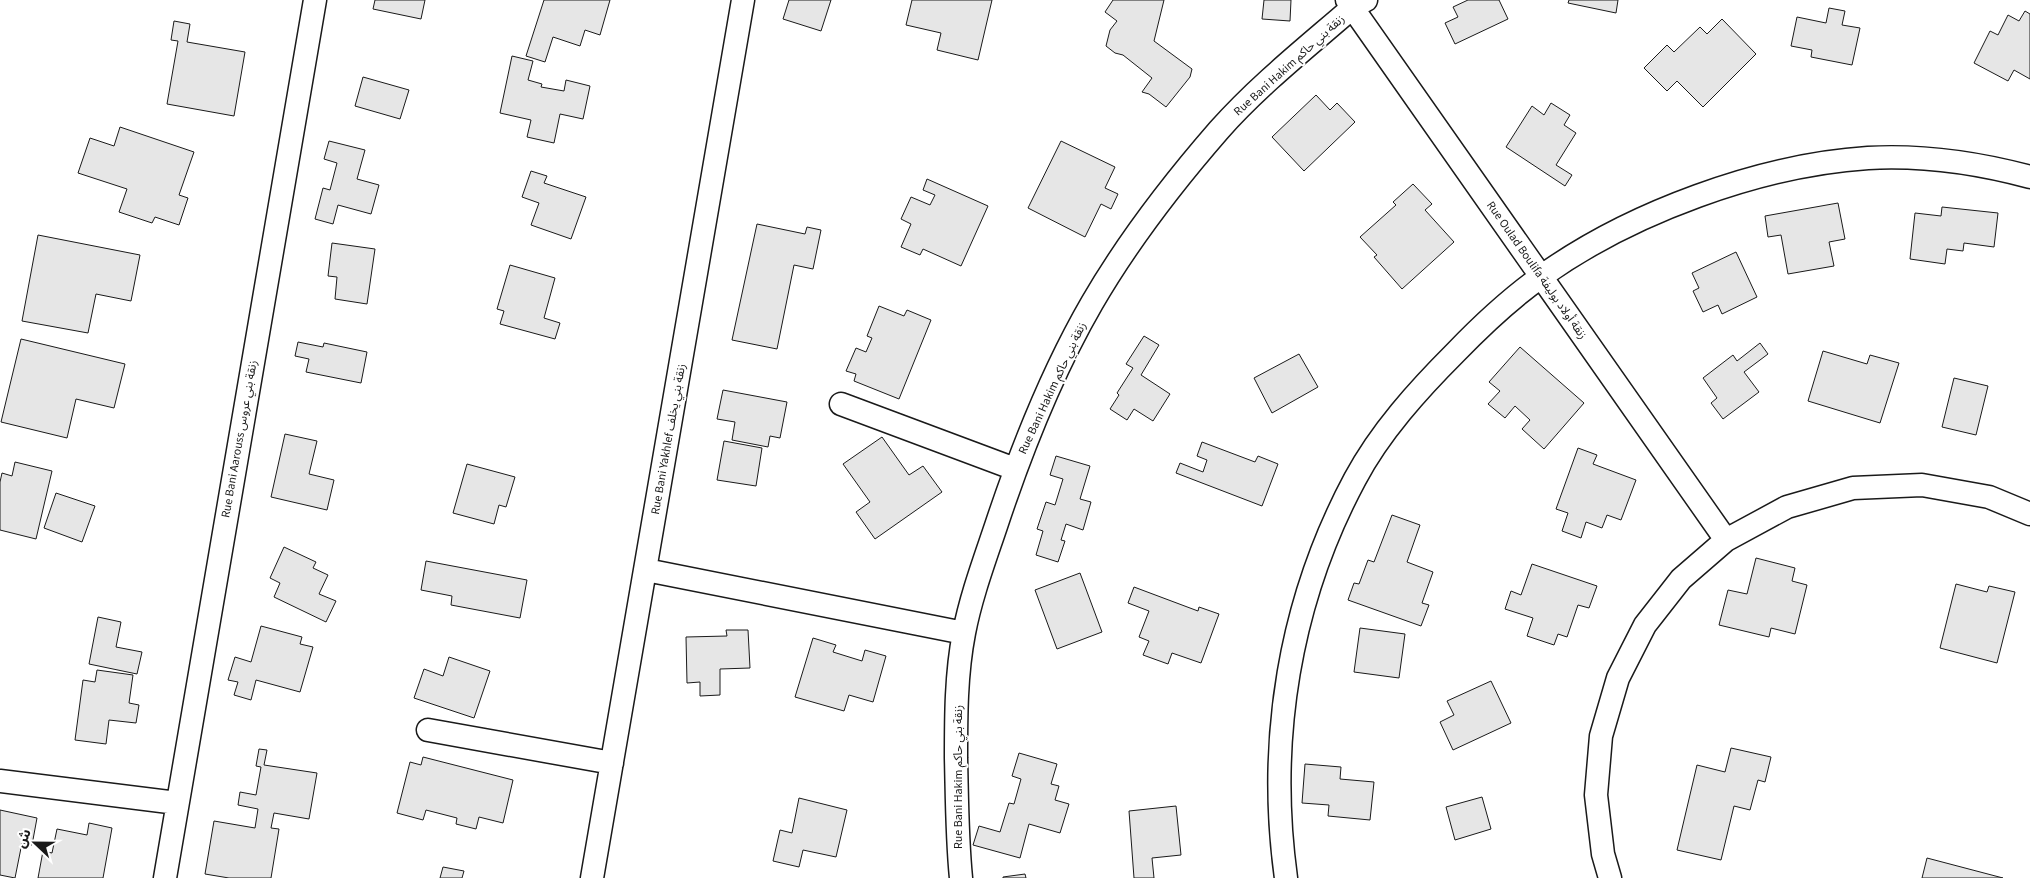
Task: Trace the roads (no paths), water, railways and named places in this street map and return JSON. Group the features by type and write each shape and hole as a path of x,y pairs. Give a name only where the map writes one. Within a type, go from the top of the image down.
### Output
{"street":[{"name":"Rue Bani Aarouss زنقة بني عروس","path":"165,878 315,0"},
{"name":"Rue Bani Yakhlef زنقة بني يخلف","path":"592,878 743,0"},
{"name":"Rue Oulad Boulifa زنقة أولاد بوليفة","path":"1355,3 1726,540"},
{"name":"Rue Bani Hakim زنقة بني حاكم","path":"961,878 958,849 956,736 958,676 964,633 975,588 1015,469 1065,354 1092,303 1134,237 1171,187 1220,129 1257,91 1355,3"},
{"path":"1286,878 1282,853 1280,796 1281,737 1284,697 1301,612 1318,560 1355,479 1391,426 1424,383 1457,350 1518,294 1582,250 1642,219 1711,192 1801,166 1869,158 1950,160 2030,177"},
{"path":"841,404 1015,469"},
{"path":"1610,878 1603,854 1596,795 1601,736 1618,678 1645,626 1681,579 1726,540 1787,507 1853,488 1922,485 1989,497 2030,514"},
{"path":"646,570 964,633"},
{"path":"428,730 612,763"},
{"path":"0,781 177,803"}]}
